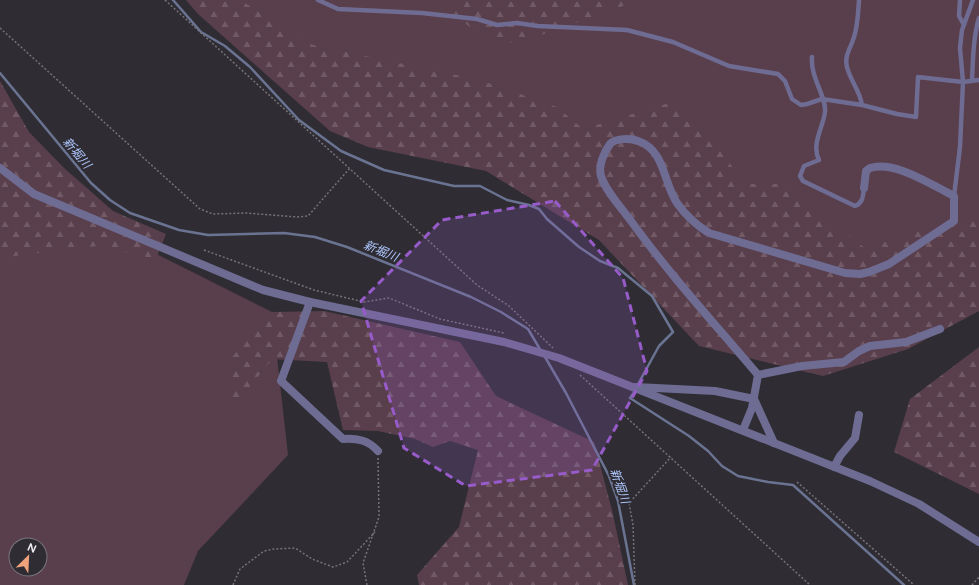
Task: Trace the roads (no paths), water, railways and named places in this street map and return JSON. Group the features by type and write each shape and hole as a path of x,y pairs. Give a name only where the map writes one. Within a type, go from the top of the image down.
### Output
{"street":[{"path":"743,430 754,399 758,375 651,248 612,196 601,175 600,169 601,162 610,144 615,140 633,139 655,151 676,202 693,222 709,233 845,273 869,272 889,264 954,221 954,196 898,169 886,167 870,168 866,171 864,188"},
{"path":"0,168 34,194 263,290 310,302 504,342 559,358 635,387 774,442 919,504 979,542"},
{"path":"310,302 281,381 343,440 357,438 372,445 378,451"},
{"path":"758,375 802,366 844,362 859,351 870,346 906,342 940,329"},
{"path":"635,387 715,391 754,399"},
{"path":"754,399 774,442"},
{"path":"834,467 840,456 854,438 859,415"}],"lane":[{"path":"318,0 338,9 438,14 477,19 497,25 517,23 538,26 627,30 673,42 729,66 778,74 785,81 792,99 797,103 807,104 822,99 862,105 916,117 918,77 963,82 979,80"},
{"path":"859,0 855,33 846,55 847,68 861,97 862,105"},
{"path":"960,0 959,16 964,25"},
{"path":"954,196 960,147 963,82 960,48 964,25 973,0"},
{"path":"972,81 972,59 976,28 979,18"},
{"path":"812,58 813,72 826,110 817,143 816,154 819,160 804,166 800,176 803,181 855,206 860,204 862,201 864,188"}],"waterway":[{"path":"173,0 201,32 225,46 250,67 299,120 341,151 384,170 454,186 480,186 507,200 539,209 547,219 579,247 600,261 618,268 652,296 673,332 659,346 637,386"},
{"name":"新堀川","path":"0,73 91,183 110,200 130,213 179,230 208,235 284,233 315,237 347,247 471,297 501,312 528,329 541,351"},
{"name":"新堀川","path":"545,357 566,393 609,476 618,501 634,585"},
{"path":"635,391 630,398 689,436 708,451 722,466 738,476 793,485 904,585"}]}
